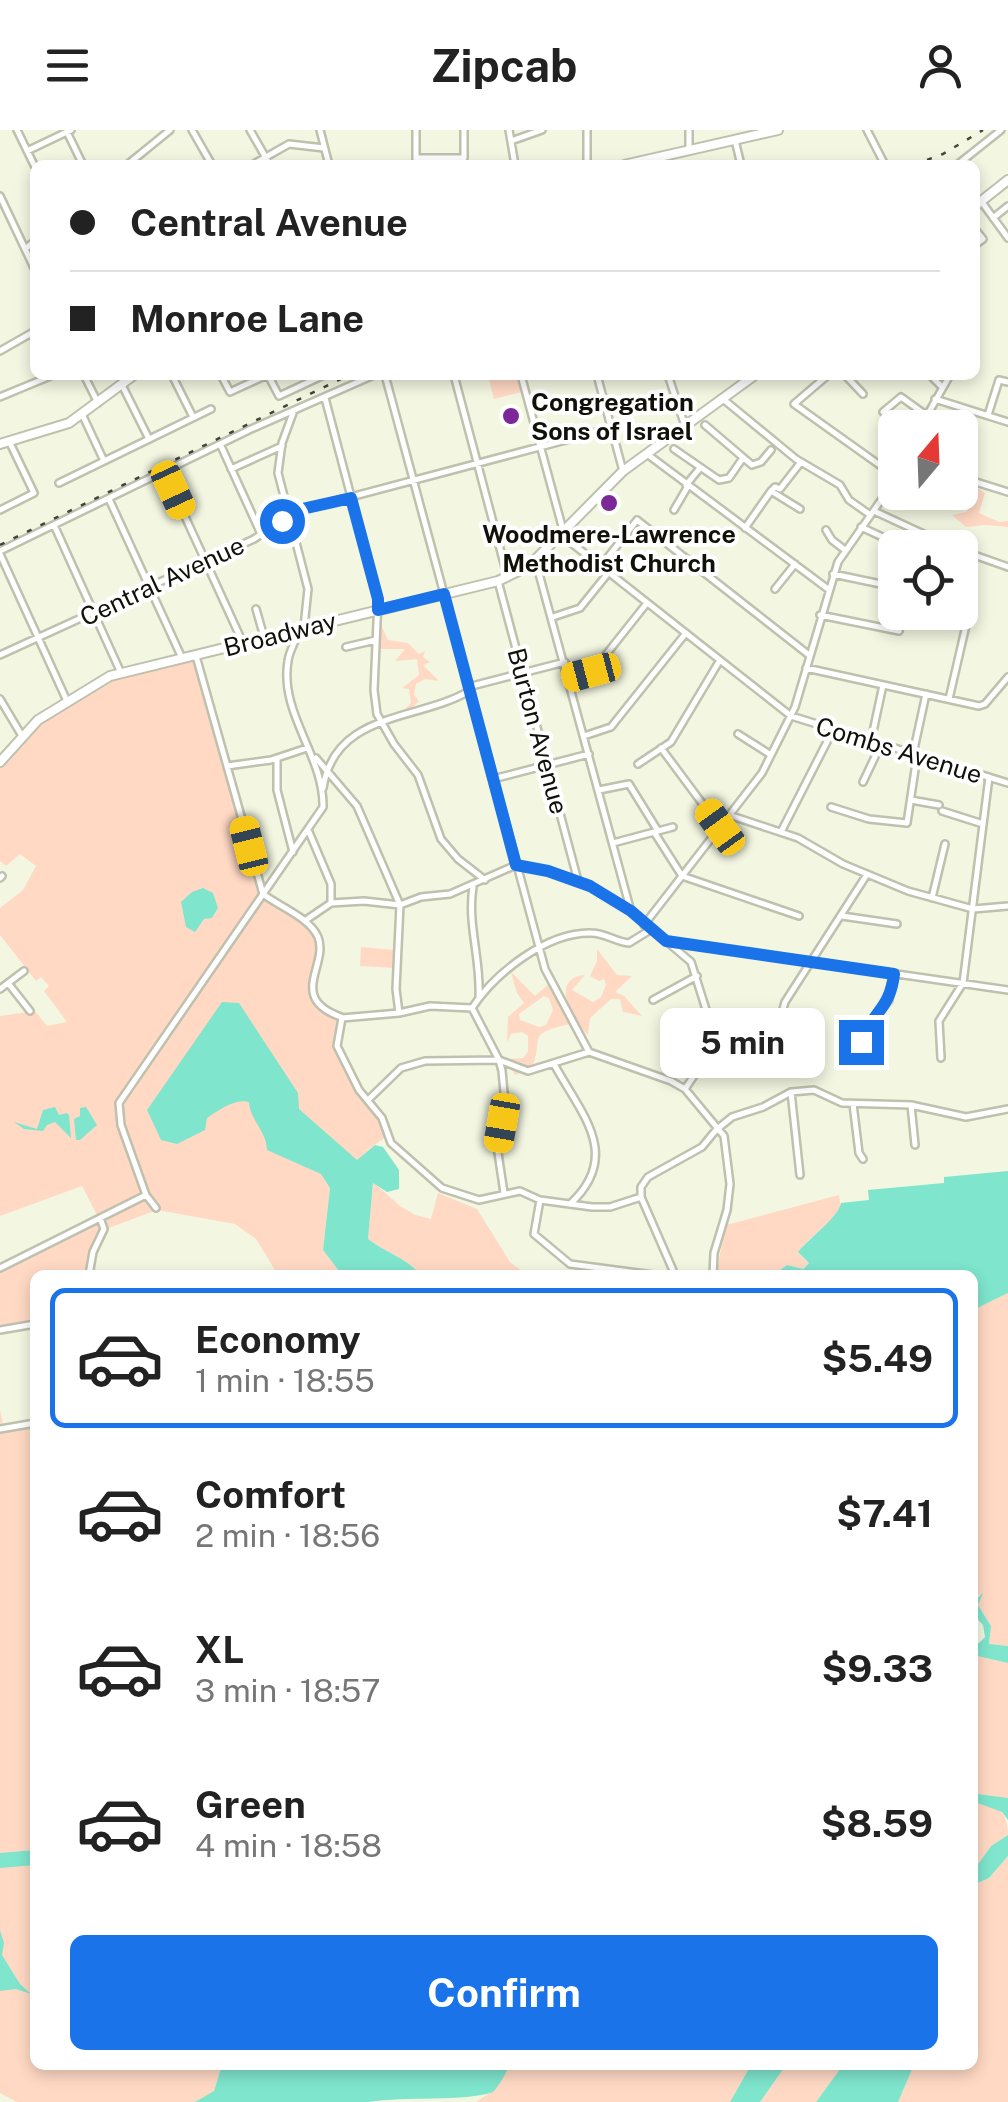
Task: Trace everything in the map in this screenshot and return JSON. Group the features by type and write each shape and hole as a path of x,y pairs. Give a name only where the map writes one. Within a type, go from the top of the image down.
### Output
{"main road":[{"path":"646,160 735,140 748,133 778,130"},
{"path":"980,202 1008,180"},
{"path":"5,442 56,429 128,380"},
{"name":"Broadway","path":"0,762 22,736 67,701 121,673 508,578 536,559 623,471 749,380"}],"street":[{"path":"17,130 32,160"},
{"path":"133,160 170,130"},
{"path":"192,130 209,160"},
{"path":"250,130 267,160"},
{"path":"320,130 328,160"},
{"path":"416,130 416,160"},
{"path":"432,160 464,158 464,130"},
{"path":"509,130 515,160"},
{"path":"511,141 542,130"},
{"path":"586,160 587,130"},
{"path":"688,130 689,150"},
{"path":"867,130 882,160"},
{"path":"963,160 1001,130"},
{"path":"27,151 69,131 80,160"},
{"path":"735,140 740,160"},
{"path":"259,160 290,144 324,148"},
{"path":"0,196 30,260"},
{"path":"980,206 1008,238"},
{"path":"993,218 1008,206"},
{"path":"0,227 12,221"},
{"path":"25,250 30,246"},
{"path":"0,352 30,334"},
{"path":"0,397 41,380"},
{"path":"86,380 98,403"},
{"path":"174,380 193,418"},
{"path":"224,380 230,392 256,380"},
{"path":"270,380 278,396 313,380"},
{"path":"67,701 0,553 363,380"},
{"path":"386,380 538,950 544,969 589,1052"},
{"path":"455,380 508,578"},
{"path":"523,380 562,532"},
{"path":"598,380 623,471"},
{"path":"670,380 686,426"},
{"path":"822,380 794,404 878,466"},
{"path":"850,380 862,394"},
{"path":"935,380 942,387"},
{"path":"930,410 947,380"},
{"path":"988,416 1000,380 1008,382"},
{"path":"122,385 148,439"},
{"path":"885,410 901,396 918,410"},
{"path":"325,398 378,599 375,705 382,723 418,775 442,840 458,860 485,880"},
{"path":"724,399 801,462 840,486 850,500 912,530"},
{"path":"936,399 1008,422"},
{"path":"58,483 211,409"},
{"path":"293,413 282,446 279,481 308,590 302,628 287,669 298,730 314,756 356,806 400,905 398,1013"},
{"path":"82,414 104,461"},
{"path":"705,426 743,458 757,464 771,450"},
{"name":"Central Avenue","path":"0,655 206,561 289,516 611,428"},
{"path":"0,510 34,493 5,442"},
{"path":"220,445 260,534"},
{"path":"231,469 282,446"},
{"path":"674,449 715,479 724,480 743,458"},
{"path":"647,454 828,589"},
{"path":"745,528 775,486 780,489 801,462"},
{"path":"674,510 698,467"},
{"path":"164,472 242,643"},
{"path":"978,483 1008,492"},
{"path":"771,491 800,509"},
{"path":"109,499 182,658"},
{"path":"472,1008 479,997 558,939 599,934 626,943 647,928 771,755 791,716 834,574 845,550 878,504"},
{"path":"601,566 636,520 809,656"},
{"path":"54,525 121,673"},
{"path":"861,527 878,535"},
{"path":"826,530 845,550"},
{"name":"Combs Avenue","path":"562,532 791,716 1008,783"},
{"path":"978,556 1008,566"},
{"path":"536,559 631,911"},
{"path":"774,589 795,564"},
{"path":"553,617 580,608 608,572"},
{"path":"834,574 878,583"},
{"name":"Burton Avenue","path":"498,581 578,881"},
{"path":"569,678 594,670 647,602"},
{"path":"256,609 264,637"},
{"path":"820,615 878,627"},
{"path":"949,699 965,630"},
{"path":"584,736 611,728 686,633"},
{"path":"346,647 376,640"},
{"path":"196,654 263,894 306,920 320,944 312,990 324,1008 342,1018 430,1006 472,1008"},
{"path":"638,764 671,742 720,660"},
{"path":"156,1208 146,1195 118,1106 321,813 328,770 338,752 355,736 404,712 451,702 469,689 564,662"},
{"path":"806,668 982,706 1008,677"},
{"path":"871,741 883,685"},
{"path":"831,807 869,819 908,823 926,694"},
{"path":"0,699 22,736"},
{"path":"781,832 833,730"},
{"path":"738,734 771,755"},
{"path":"863,782 881,744"},
{"path":"227,766 278,758 308,748"},
{"path":"662,748 720,827"},
{"path":"493,779 589,754"},
{"path":"314,756 323,796"},
{"path":"278,758 277,790 293,852"},
{"path":"941,1058 939,1020 962,984 989,777"},
{"path":"599,790 629,784 682,876 799,916"},
{"path":"911,800 984,824"},
{"path":"728,815 804,841 867,875 932,898 973,909 1008,906"},
{"path":"613,843 673,826"},
{"path":"308,832 332,884 331,904"},
{"path":"932,898 945,844"},
{"path":"306,920 331,904 364,901 400,905 474,886 516,865 578,881 631,911 689,959 711,1038 704,1061 684,1090"},
{"path":"784,1038 783,1008 867,875"},
{"path":"474,886 471,916 480,966 479,997"},
{"path":"842,916 898,924"},
{"path":"666,941 1008,990"},
{"path":"0,989 24,971"},
{"path":"860,1049 867,1027 889,1000 894,974"},
{"path":"653,1000 696,976"},
{"path":"8,982 30,1011"},
{"path":"472,1008 499,1060 504,1103 498,1153 504,1194"},
{"path":"342,1018 338,1050 382,1118 391,1143 437,1185 479,1200 520,1190 540,1200 570,1204 610,1206 641,1197"},
{"path":"368,1100 406,1065 451,1058 499,1060 528,1071 589,1052 658,1074 684,1090 718,1128 726,1145 730,1184 713,1270"},
{"path":"554,1064 586,1120 596,1158 592,1180 570,1204"},
{"path":"673,1270 641,1197 641,1187 648,1177 702,1147 737,1114 763,1108 791,1092 814,1090 835,1101 911,1104 966,1117 1008,1108"},
{"path":"791,1092 800,1175"},
{"path":"852,1104 863,1158"},
{"path":"911,1104 915,1146"},
{"path":"0,1268 146,1195"},
{"path":"540,1200 534,1234 570,1264 615,1270"},
{"path":"89,1270 104,1228 100,1218"},
{"path":"0,1330 30,1325"},
{"path":"0,1430 30,1424"}],"shaded area":[{"path":"489,380 518,380 521,392 494,399"},
{"path":"978,488 985,493 979,513 999,522 1008,521 1008,527 966,527 952,515 978,510"},
{"path":"381,625 388,640 408,643 419,654 425,651 423,657 430,662 423,665 439,681 425,679 416,684 414,695 419,701 411,709 405,709 411,703 409,689 402,688 419,675 417,659 395,661 405,649 379,649"},
{"path":"195,657 263,894 314,931 319,943 313,984 316,995 342,1018 338,1050 362,1095 378,1112 387,1136 330,1188 323,1250 338,1270 275,1270 256,1239 235,1224 157,1210 106,1229 89,1259 88,1270 30,1270 30,1324 0,1329 0,1270 99,1219 82,1186 0,1216 0,1016 35,1011 47,1026 67,1022 44,991 49,986 41,977 36,981 0,935 0,908 23,890 36,866 20,854 6,866 0,861 0,763 27,731 110,679"},
{"path":"361,947 395,950 394,968 360,966"},
{"path":"597,949 617,975 632,976 615,992 642,1016 623,1012 620,999 611,999 590,1018 588,1035 576,1020 566,992 574,978 585,975 572,990 593,1002 601,997 604,979 599,981 590,976 597,961"},
{"path":"511,972 535,996 549,984 570,1024 541,1034 532,1068 515,1075 506,1059 523,1058 528,1052 528,1036 522,1032 511,1034 507,1042 508,1017 524,1003","holes":["544,996 549,998 553,1010 546,1025 539,1027 520,1020 519,1014"]},
{"path":"373,1182 400,1206 431,1219 438,1193 477,1209 510,1262 520,1270 416,1270 368,1239"},
{"path":"839,1195 841,1209 798,1252 809,1263 802,1269 787,1265 780,1270 717,1270 726,1225"},
{"path":"1008,1293 1008,1646 989,1645 991,1626 978,1605 978,1307"},
{"path":"0,1410 3,1424 30,1419 30,2070 220,2070 214,2091 195,2102 17,2102 0,2093"},
{"path":"978,1656 1008,1663 1008,1798 978,1794"},
{"path":"978,1794 1004,1815 1008,1835 991,1846 979,1864"},
{"path":"1008,1856 1008,2102 898,2102 912,2070 978,2070 978,1883 989,1878"},
{"path":"507,2070 748,2070 730,2102 476,2102 494,2090"},
{"path":"782,2070 839,2070 816,2102 760,2102"}],"water":[{"path":"203,888 213,893 218,908 195,932 186,927 181,902"},
{"path":"222,1002 239,1003 298,1093 299,1109 357,1160 375,1145 383,1147 399,1170 399,1189 387,1192 373,1183 368,1239 416,1270 338,1270 323,1250 330,1188 321,1174 267,1150 249,1102 222,1108 207,1118 205,1130 177,1144 161,1140 147,1110"},
{"path":"55,1107 59,1115 69,1115 71,1138 55,1122 43,1131 24,1129 14,1122 37,1129 43,1110"},
{"path":"86,1107 97,1125 76,1140 74,1119 80,1116 80,1108"},
{"path":"1008,1171 1008,1293 978,1308 978,1270 780,1270 787,1265 803,1269 809,1263 798,1252 841,1203 869,1200 868,1190 944,1183 944,1177"},
{"path":"978,1605 991,1626 989,1644 1008,1646 1008,1663 978,1656 978,1642 985,1637 978,1620"},
{"path":"978,1794 1008,1798 1008,1820 1002,1812 978,1803"},
{"path":"1008,1835 1008,1856 989,1878 978,1883 978,1864 991,1846"},
{"path":"30,1850 30,1865 0,1868 0,1853"},
{"path":"0,1930 2,1955 30,1994 16,1989 0,1991"},
{"path":"220,2070 507,2070 493,2092 467,2097 369,2102 195,2102 214,2091"},
{"path":"748,2070 782,2070 760,2102 730,2102"},
{"path":"839,2070 912,2070 898,2102 816,2102"}],"railway":[{"path":"927,160 983,130"},
{"path":"0,545 339,380"}],"place":[{"name":"Congregation Sons of Israel","path":"511,416"},
{"name":"Woodmere-Lawrence Methodist Church","path":"609,503"}],"route":[{"path":"282,521 302,509 351,498 378,610 444,594 516,865 590,886 631,911 666,941 894,974 887,1004 867,1027 861,1042"}]}
